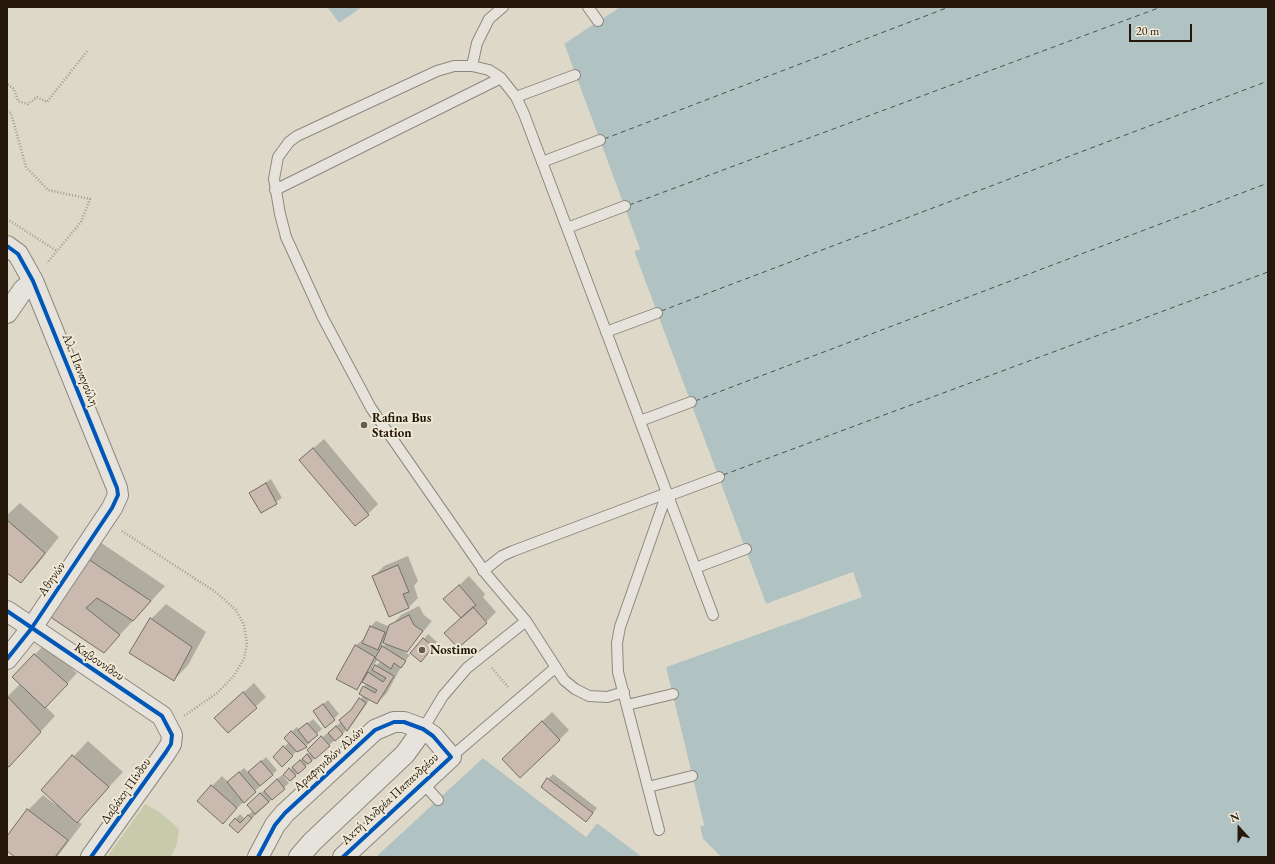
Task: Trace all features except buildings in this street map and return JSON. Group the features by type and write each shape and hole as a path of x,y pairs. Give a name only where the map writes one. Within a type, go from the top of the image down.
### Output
{"street":[{"name":"Αλ. Παναγούλη","path":"7,246 18,254 33,281 117,488 117,499 108,514"},
{"path":"7,313 23,290 33,281"},
{"name":"Αθηνών","path":"7,659 31,629 108,514"},
{"name":"Καβουνίδου","path":"7,612 162,716 170,730"},
{"name":"Αραφηνιδών Αλών","path":"258,857 272,830 285,813 376,730 394,722 413,724 433,736 451,757"},
{"name":"Ακτή Ανδρέα Παπανδρέου","path":"299,857 312,842 405,754 423,729"},
{"name":"Δαβάκη Πίνδου","path":"91,857 171,744 170,730"},
{"name":"Ακτή Ανδρέα Παπανδρέου","path":"343,857 451,757"}],"lane":[{"path":"472,66 477,43 489,19 503,7"},
{"path":"588,7 598,21"},
{"path":"624,692 607,697 590,696 569,684 555,668 526,621 483,570 390,438 351,373 297,264 286,237 275,190 275,167 282,148 297,136 437,71 454,66 472,66 489,70 501,78 516,97 542,162 713,615"},
{"path":"516,97 575,75"},
{"path":"275,190 501,78"},
{"path":"542,162 600,140"},
{"path":"567,228 625,206"},
{"path":"606,332 657,313"},
{"path":"640,421 691,402"},
{"path":"483,570 502,556 513,551 667,494 719,477"},
{"path":"659,830 616,658 620,627 667,494"},
{"path":"695,568 746,549"},
{"path":"423,729 456,681 482,655 526,621"},
{"path":"451,757 555,668"},
{"path":"627,705 672,694"},
{"path":"648,787 692,776"},
{"path":"423,783 438,800"}],"path":[{"path":"7,86 7,84 14,89 18,101 28,104 37,97 47,102 88,50"},
{"path":"7,111 12,113 26,167 48,190 90,199 81,222 57,252 7,219"},
{"path":"108,514 217,593 236,610 244,625 247,644 244,659 233,677 217,693 170,730"},
{"path":"482,655 518,699"}],"green space":[{"path":"145,804 161,813 179,829 177,844 171,857 107,857"}],"shaded area":[{"path":"327,7 362,7 339,23"},
{"path":"620,7 1268,7 1268,857 721,857 703,839 700,827 704,825 666,667 861,597 853,572 766,604 634,251 640,249 564,43"},
{"path":"483,758 586,837 597,823 642,857 376,857"}],"pier":[{"path":"325,7 327,7 339,23 364,7 339,25"},
{"path":"616,7 620,7 564,44 640,249 634,251 766,604 853,572 862,597 666,667 704,825 700,827 703,839 721,857 718,857 701,840 698,827 702,824 664,666 859,596 852,575 767,606 764,605 632,252 638,247 562,44"},
{"path":"485,757 586,834 597,821 644,857 597,823 586,837 483,758"}],"ferry route":[{"path":"604,139 949,7"},
{"path":"629,205 1161,7"},
{"path":"661,311 1268,81"},
{"path":"695,401 1268,183"},
{"path":"723,475 1268,272"}],"cycle path":[{"path":"7,246 18,254 33,281 117,488 118,495 112,508 31,629 7,659"},
{"path":"7,611 162,716 172,735 171,744 166,752 91,857"},
{"path":"258,857 275,825 285,813 375,730 394,722 404,722 423,729 433,736 451,757 343,857"}],"place":[{"name":"Rafina Bus Station","path":"364,425"},
{"name":"Nostimo","path":"422,650"}]}
